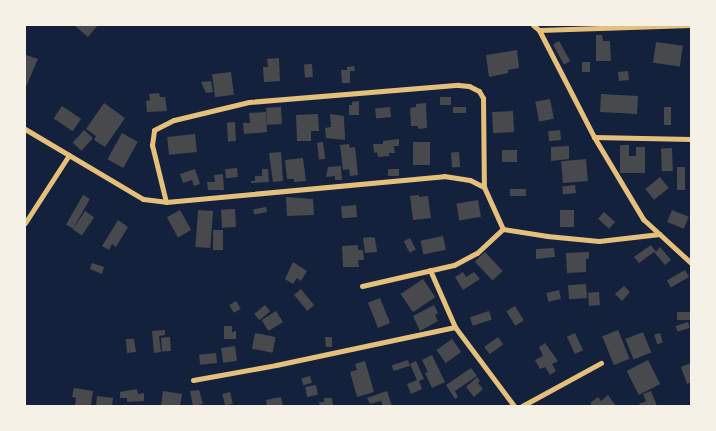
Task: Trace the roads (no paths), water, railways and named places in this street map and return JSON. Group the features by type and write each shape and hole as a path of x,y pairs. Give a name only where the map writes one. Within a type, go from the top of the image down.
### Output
{"street":[{"path":"533,25 540,30 594,137 644,219 691,263"},
{"path":"540,30 691,25"},
{"path":"166,202 152,145 154,130 174,120 249,102 458,85 469,86 479,91 483,98 484,187 502,229"},
{"path":"25,129 143,199 166,202 444,176 470,180 484,187"},
{"path":"594,137 691,140"},
{"path":"25,223 68,155"},
{"path":"502,229 599,241 660,234"},
{"path":"362,286 454,265 477,253 502,229"},
{"path":"430,270 455,327 514,406"},
{"path":"193,380 276,365 455,327"},
{"path":"522,406 601,363"}]}
